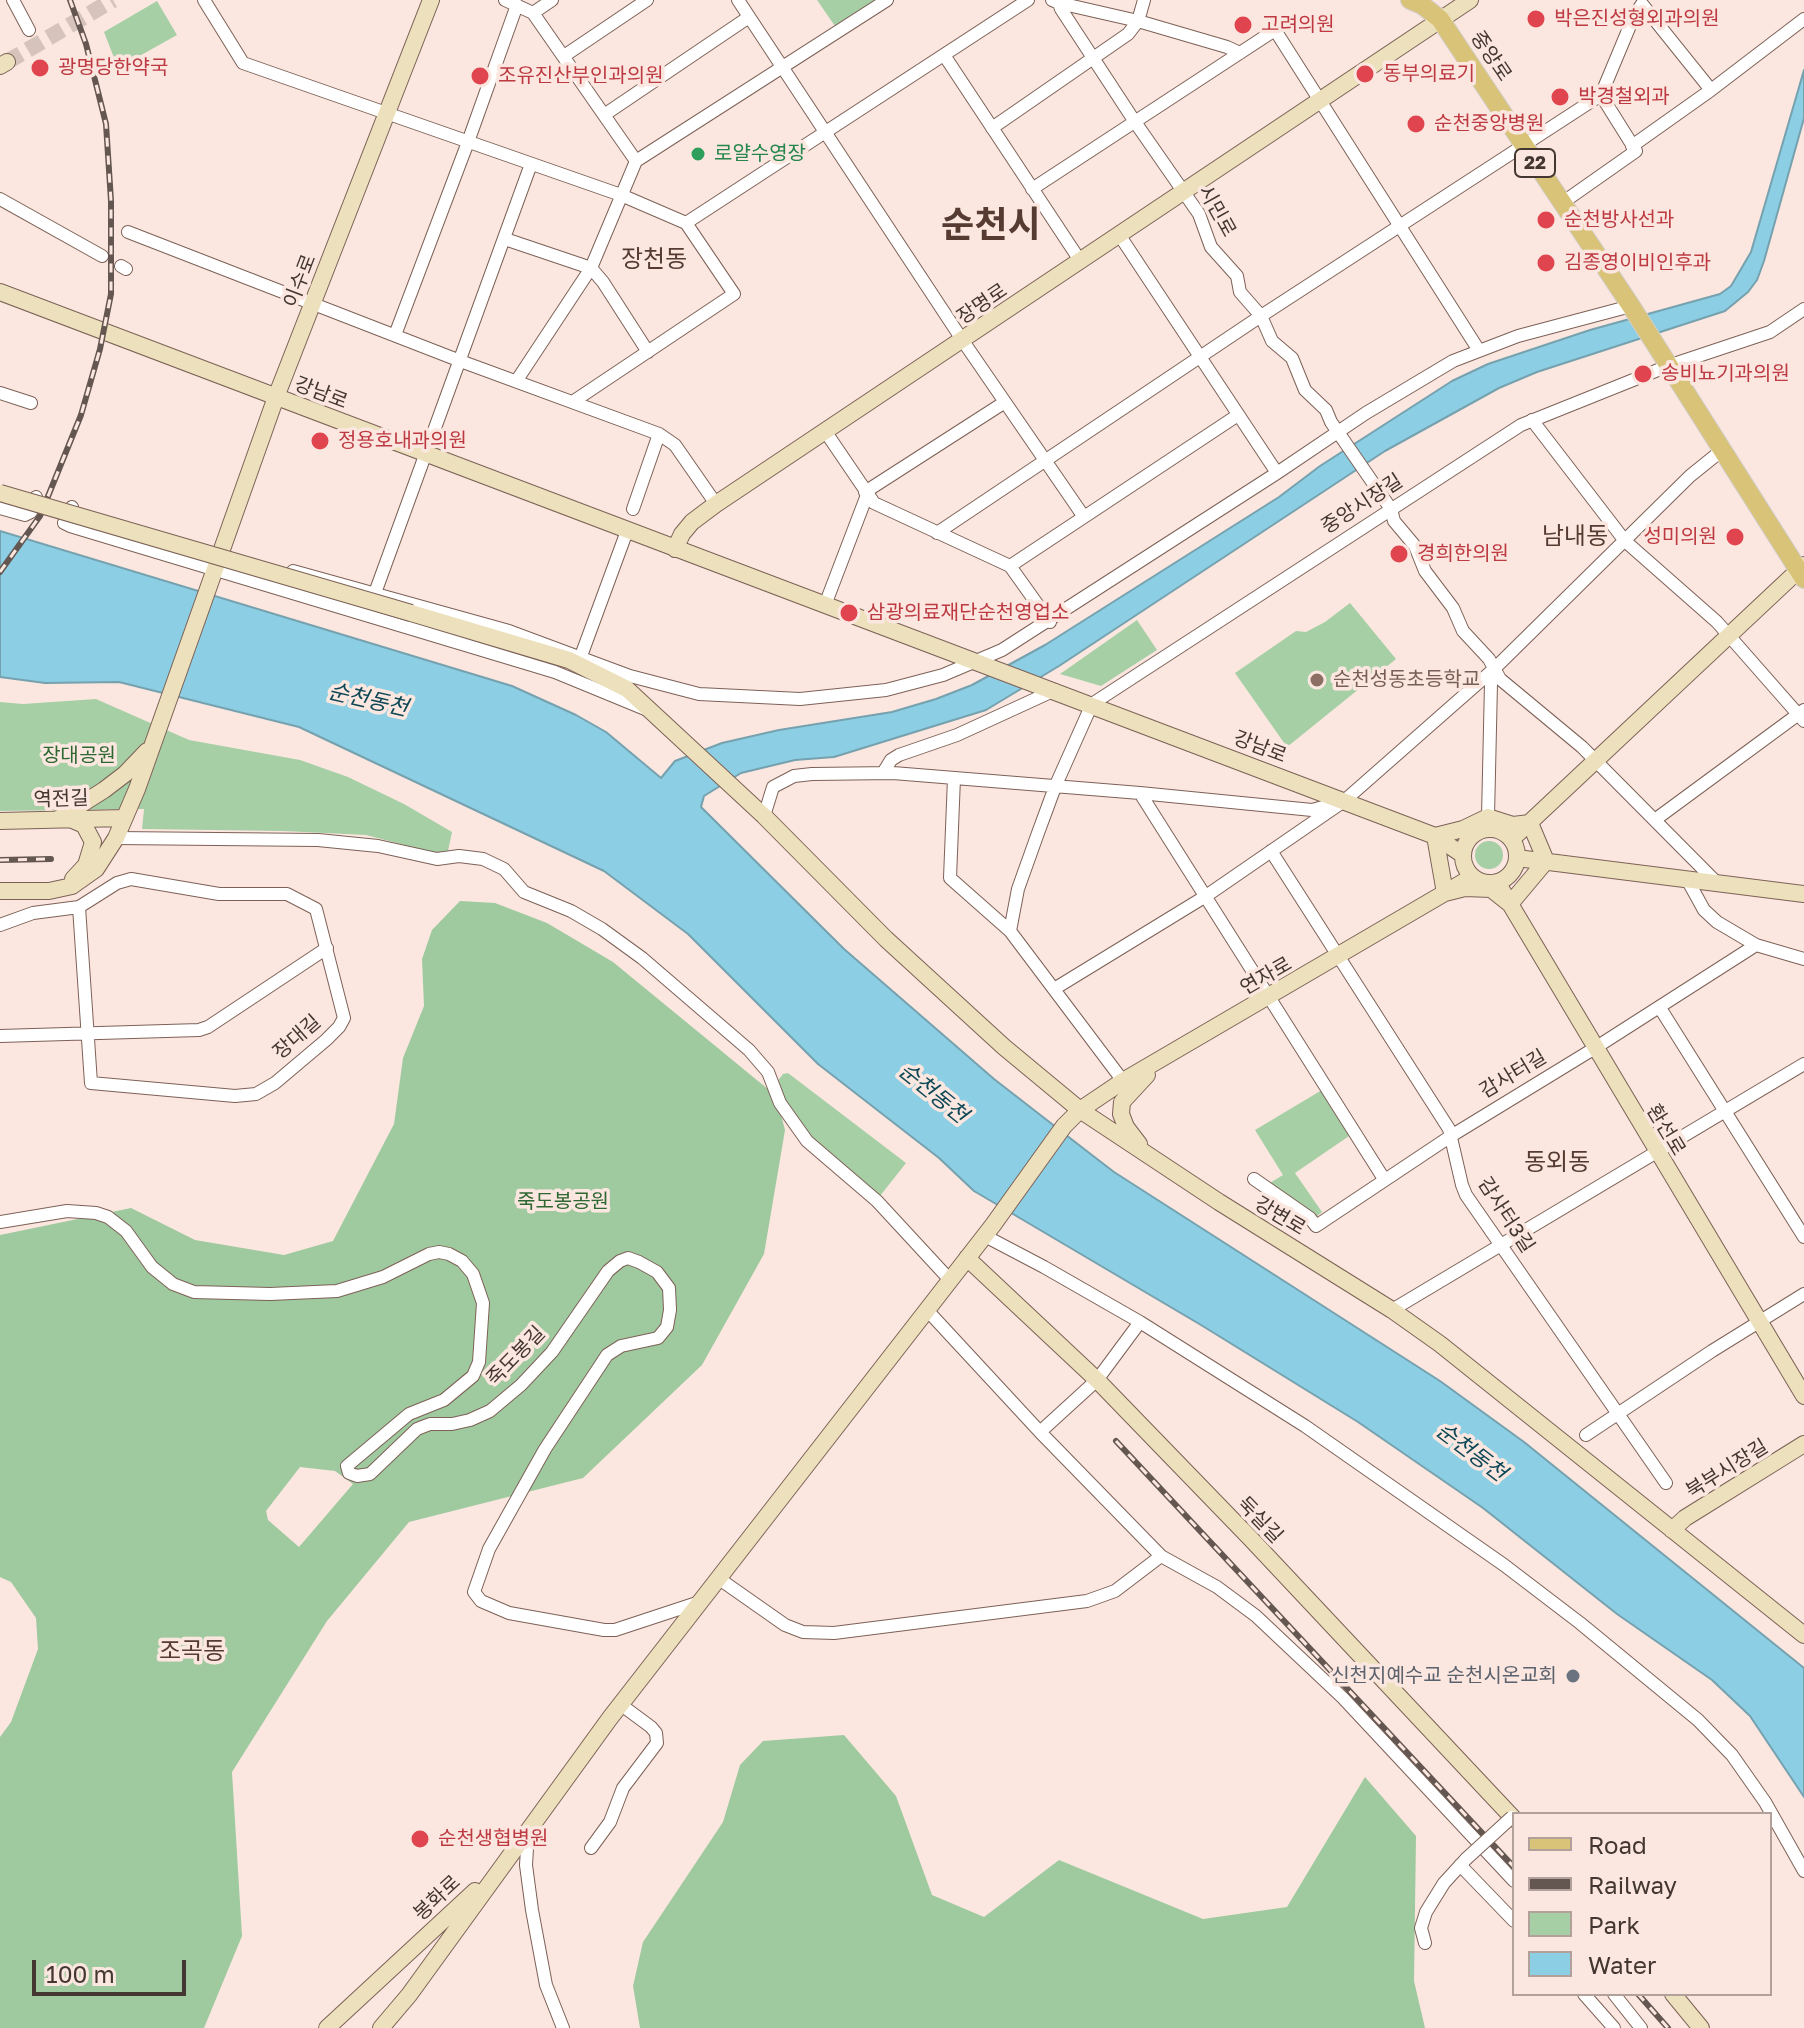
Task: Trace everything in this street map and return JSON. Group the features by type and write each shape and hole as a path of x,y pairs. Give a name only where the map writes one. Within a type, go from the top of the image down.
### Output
{"main road":[{"name":"이수로","path":"151,747 276,397 431,0"},
{"name":"중앙로","path":"1412,0 1440,19 1631,306"},
{"name":"장명로","path":"675,549 692,522 716,504 1470,0"},
{"name":"강남로","path":"0,292 425,455 1092,704 1435,836 1463,855"},
{"name":"22","path":"1631,306 1721,451 1802,571"},
{"path":"0,496 549,653 607,677 627,689 648,711"},
{"path":"1512,839 1729,634 1802,571"},
{"path":"411,616 561,666 614,690 648,711"},
{"name":"강변로","path":"648,711 760,813 896,949 1004,1047 1080,1110 1440,1344 1804,1635"},
{"path":"0,891 49,891 72,886 87,877 116,838 151,747"},
{"path":"63,819 115,782 151,747"},
{"name":"역전길","path":"0,821 124,818"},
{"path":"49,891 83,871 93,842 84,825 63,819"},
{"path":"1530,823 1487,823 1435,836 1445,893 1465,888 1491,889 1510,904 1546,861"},
{"path":"1487,823 1512,839 1517,858 1511,873 1497,882 1488,883 1472,877 1463,863 1470,838 1487,823"},
{"path":"1530,823 1546,861"},
{"path":"1517,858 1804,894"},
{"name":"연자로","path":"1080,1110 1123,1081 1472,877"},
{"name":"환선로","path":"1497,882 1804,1396"},
{"path":"1147,1155 1126,1127 1121,1114 1122,1102 1166,1057"},
{"path":"499,1868 620,1704 989,1230 1064,1126 1080,1110"},
{"name":"둑실길","path":"967,1258 1097,1380 1261,1549 1512,1817"},
{"name":"북부시장길","path":"1672,1530 1685,1518 1804,1444"},
{"name":"봉화로","path":"327,2028 499,1868"},
{"name":"봉화로","path":"381,2028 417,1985 499,1868"},
{"path":"1675,1996 1701,2028"}],"street":[{"path":"13,0 29,30"},
{"path":"204,0 243,63 621,195 676,216 686,223 734,294 574,401"},
{"path":"533,13 552,0"},
{"path":"564,56 647,0"},
{"path":"738,0 963,341 1084,517"},
{"path":"517,380 591,268 636,161 887,0"},
{"path":"686,223 1028,0"},
{"path":"992,128 1128,34 1138,21 1144,0"},
{"path":"1056,1 1138,21 1240,53"},
{"name":"시민로","path":"1056,1 1199,214 1211,247 1231,266 1240,292 1261,316 1272,341 1292,358 1305,390 1326,410 1391,509 1394,521 1415,546 1425,571 1453,608 1459,626 1489,659 1500,679 1597,762 1718,884"},
{"path":"937,533 1261,316 1601,95 1643,1 1711,90"},
{"path":"395,335 468,142 511,2 533,13 636,161"},
{"path":"604,115 749,17"},
{"path":"1632,146 1804,19"},
{"path":"1032,189 1275,30 1478,349"},
{"path":"944,55 1081,262"},
{"path":"1562,203 1636,151 1601,95"},
{"path":"375,593 531,164"},
{"path":"0,199 102,256"},
{"path":"128,232 459,361 659,434 675,445 716,504"},
{"path":"1120,236 1277,473"},
{"path":"505,239 591,268 648,352"},
{"path":"0,485 509,631 630,676 687,691 789,699 826,698 886,690 982,665 1453,361 1518,336 1631,306"},
{"name":"중앙시장길","path":"1092,704 1532,420 1668,366 1770,332 1804,309"},
{"path":"0,393 31,403"},
{"path":"825,605 866,494 1005,402"},
{"path":"1010,566 1238,415"},
{"path":"1532,420 1625,541 1729,634 1802,715 1656,819"},
{"path":"825,431 866,494 882,508 1010,566 1050,622"},
{"path":"633,509 659,434"},
{"path":"1054,989 1206,896 1344,801 1494,669 1690,476 1721,451"},
{"path":"0,508 25,515 31,512 37,501 36,495"},
{"path":"74,506 69,509 64,523 70,526 214,574 555,672 648,711"},
{"path":"581,656 627,531"},
{"path":"549,653 581,656"},
{"path":"1487,823 1494,669"},
{"path":"883,773 891,760 899,755 957,735 1047,688"},
{"path":"1010,931 1018,889 1055,787 1092,704"},
{"path":"760,813 773,787 794,776 883,773 1312,810 1344,801"},
{"path":"954,778 950,878 1010,931 1123,1081"},
{"path":"1140,793 1384,1179"},
{"path":"116,838 318,840 378,846 437,859 459,856 483,859 504,869 524,892 592,922 632,951 749,1050 768,1072 780,1103 807,1141 877,1201 950,1280"},
{"name":"감사터3길","path":"1271,851 1451,1136 1462,1185 1666,1483"},
{"name":"장대길","path":"131,879 219,894 287,894 316,909 344,1018 326,1040 275,1083 256,1094 235,1096 91,1083 79,907 117,883 131,879"},
{"path":"1688,881 1711,918 1756,945 1804,959"},
{"path":"2,921 79,907"},
{"name":"감사터길","path":"1254,1179 1310,1218 1316,1226 1451,1136 1660,1008 1756,945"},
{"path":"0,1036 199,1030 327,948"},
{"path":"1660,1008 1802,1229"},
{"path":"1392,1310 1804,1064"},
{"name":"죽도봉길","path":"0,1222 67,1211 108,1217 126,1231 152,1267 173,1284 194,1292 270,1294 337,1291 383,1277 429,1254 449,1254 462,1261 473,1274 483,1303 479,1362 473,1376 444,1400 409,1414 347,1466 349,1473 357,1476 370,1474 417,1429 430,1424 470,1420 490,1411 521,1385 552,1352 608,1271 628,1258 639,1262 657,1272 669,1288 667,1327 658,1338 621,1346 607,1355 545,1449 489,1549 474,1592 481,1601 509,1613 604,1630 615,1630 700,1602"},
{"path":"989,1230 1044,1267 1221,1371 1380,1476 1504,1565 1698,1720 1732,1755 1771,1812"},
{"path":"1586,1435 1804,1294"},
{"path":"927,1310 1161,1556 1217,1587 1256,1616 1343,1698 1512,1879"},
{"path":"1040,1432 1097,1380 1140,1322"},
{"path":"718,1578 785,1625 803,1632 834,1633 1087,1601 1115,1591 1161,1556"},
{"path":"591,1848 610,1822 623,1788 658,1738 651,1727 620,1704"},
{"path":"1772,1814 1804,1871"},
{"path":"1425,1943 1421,1928 1426,1912 1444,1883 1512,1819"},
{"path":"528,1829 526,1865 537,1941 546,1985 563,2028"},
{"path":"1463,1862 1512,1919"},
{"path":"1586,1996 1614,2028"},
{"path":"1616,1996 1641,2028"}],"green space":[{"path":"817,0 880,0 837,29"},
{"path":"157,1 177,35 118,68 104,32"},
{"path":"1350,603 1396,659 1287,747 1235,673 1296,631 1306,632"},
{"path":"1137,620 1157,650 1101,686 1060,674"},
{"name":"장대공원","path":"96,699 189,740 300,760 348,777 452,832 447,856 366,835 142,829 144,809 0,811 0,702 23,704"},
{"path":"1489,841 1499,845 1503,855 1499,865 1489,869 1479,865 1475,855 1479,845"},
{"name":"죽도봉공원","path":"460,901 495,903 547,923 613,962 769,1090 779,1107 785,1130 764,1254 702,1365 583,1478 409,1522 327,1621 232,1772 242,1936 204,2028 0,2028 0,1737 11,1722 38,1649 36,1618 11,1582 0,1577 0,1235 131,1208 195,1240 284,1255 333,1241 394,1124 403,1058 424,1006 422,959 432,930","holes":["300,1467 335,1471 353,1484 299,1547 268,1520 266,1511"]},
{"path":"788,1073 906,1163 880,1196 813,1141 788,1108 777,1082"},
{"path":"1322,1090 1352,1134 1295,1173 1322,1212 1317,1216 1268,1184 1283,1175 1255,1130"},
{"path":"844,1735 896,1796 932,1895 984,1917 1059,1860 1203,1919 1287,1907 1365,1777 1416,1836 1414,1981 1425,2028 640,2028 633,1986 643,1942 723,1822 740,1765 763,1741"}],"water":[{"name":"순천동천","path":"1804,70 1804,118 1764,261 1757,280 1748,292 1725,311 1537,372 1499,388 1385,451 1059,666 986,710 834,757 795,760 741,773 704,796 701,807 844,949 994,1079 1114,1172 1440,1381 1524,1442 1804,1668 1804,1797 1750,1716 1712,1680 1617,1614 1483,1508 1358,1422 974,1191 939,1158 818,1064 688,934 604,871 299,727 119,682 45,683 0,677 0,531 512,686 606,732 661,778 675,761 722,743 779,730 892,712 936,699 972,685 1045,645 1279,497 1320,466 1452,381 1488,364 1590,330 1720,294 1731,286 1751,252"}],"tunnel":[{"path":"7,62 113,0"}],"railway":[{"path":"0,572 40,516 81,415 100,349 111,294 111,201 106,124 86,44 70,0"},
{"path":"0,860 51,859"},
{"path":"1116,1441 1512,1865"},
{"path":"1640,1996 1668,2028"}],"place":[{"name":"박은진성형외과의원","path":"1536,19"},
{"name":"고려의원","path":"1243,25"},
{"name":"광명당한약국","path":"40,68"},
{"name":"동부의료기","path":"1365,74"},
{"name":"조유진산부인과의원","path":"480,76"},
{"name":"박경철외과","path":"1560,97"},
{"name":"순천중앙병원","path":"1416,124"},
{"name":"로얄수영장","path":"698,154"},
{"name":"순천방사선과","path":"1546,220"},
{"name":"김종영이비인후과","path":"1546,263"},
{"name":"송비뇨기과의원","path":"1643,374"},
{"name":"정용호내과의원","path":"320,441"},
{"name":"성미의원","path":"1735,537"},
{"name":"경희한의원","path":"1399,554"},
{"name":"삼광의료재단순천영업소","path":"849,613"},
{"name":"순천성동초등학교","path":"1317,680"},
{"name":"신천지예수교 순천시온교회","path":"1573,1676"},
{"name":"순천생협병원","path":"420,1839"}],"district":[{"name":"순천시","path":"991,226"},
{"name":"장천동","path":"654,259"},
{"name":"남내동","path":"1575,536"},
{"name":"동외동","path":"1557,1162"},
{"name":"조곡동","path":"192,1651"}]}
